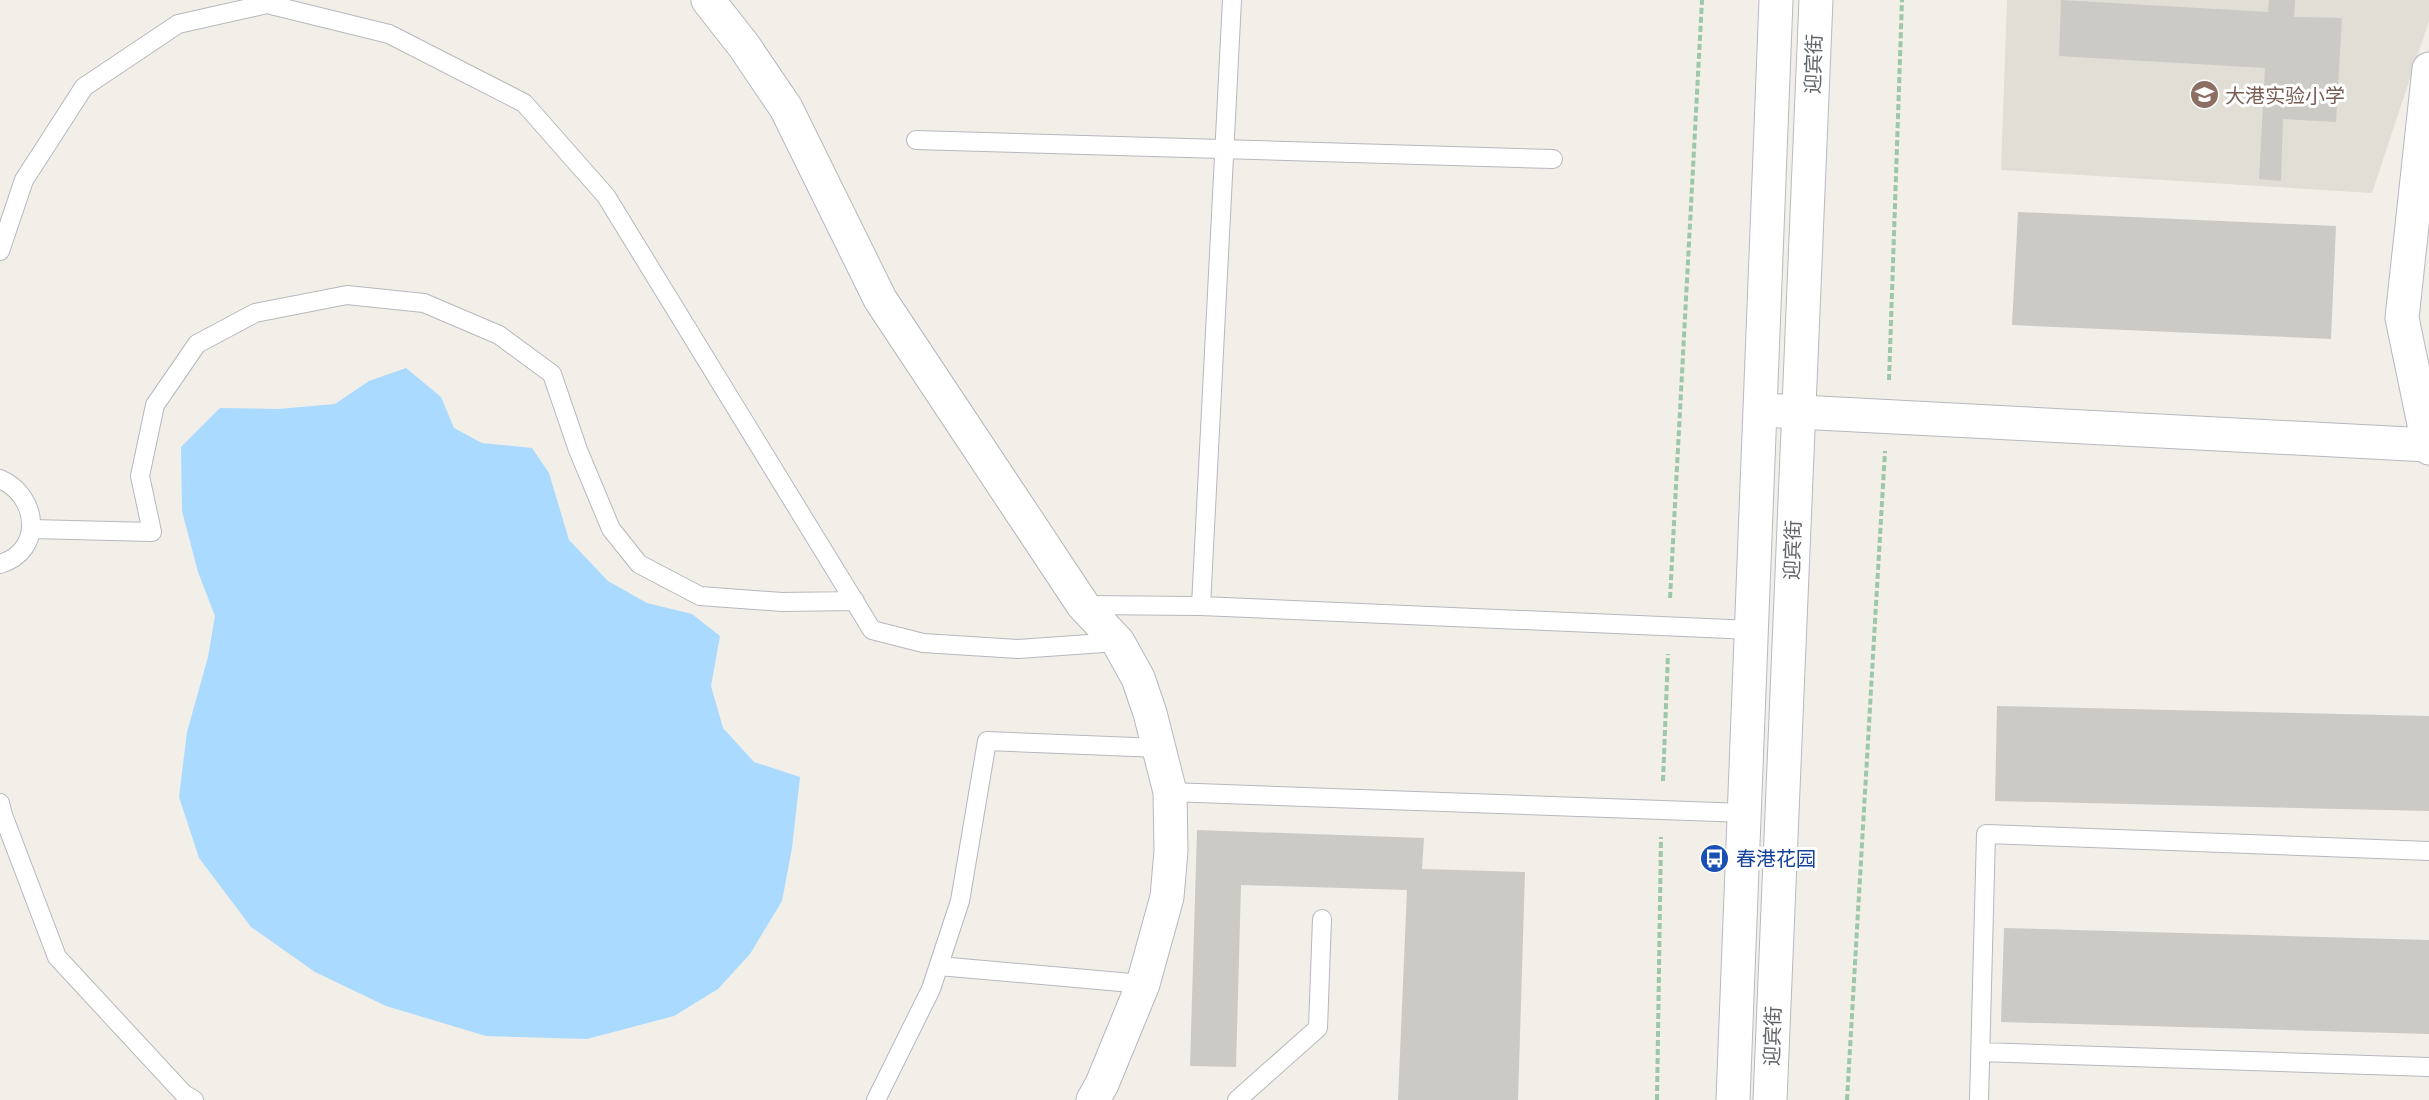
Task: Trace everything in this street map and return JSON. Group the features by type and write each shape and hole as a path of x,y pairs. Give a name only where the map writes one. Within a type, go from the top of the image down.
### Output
{"street":[{"path":"708,0 744,46 786,108 880,298 1083,605 1118,642 1138,678 1170,792 1171,851 1167,897 1143,984 1102,1084 1093,1100"},
{"name":"迎宾街","path":"1733,1100 1776,0"},
{"name":"迎宾街","path":"1770,1100 1816,0"},
{"path":"1761,410 2428,447 2402,318 2429,69"}],"lane":[{"path":"1201,606 1232,0"},
{"path":"0,250 24,180 84,87 177,24 267,4 389,34 524,103 606,196 872,630 923,642 1018,649 1118,642"},
{"path":"916,140 1553,159"},
{"path":"31,529 152,532 140,476 155,405 197,344 255,313 347,295 424,303 499,335 552,375 578,450 611,529 639,564 700,596 782,602 855,601"},
{"path":"0,479 15,487 25,498 30,513 31,529 26,543 17,555 0,564"},
{"path":"1083,605 1201,606 1752,630"},
{"path":"876,1100 931,988 960,901 987,741 1159,748"},
{"path":"1170,792 1745,813"},
{"path":"1,811 57,957 184,1094 194,1100"},
{"path":"1979,1100 1986,834 2429,851"},
{"path":"1238,1100 1318,1028 1322,919"},
{"path":"939,966 1143,984"},
{"path":"1980,1052 2429,1068"}],"path":[{"path":"1657,1100 1662,811 1669,625 1702,0"},
{"path":"1847,1100 1887,418 1902,0"}],"shaded area":[{"name":"大港实验小学","path":"2007,0 2429,0 2429,21 2372,193 2001,170"}],"water":[{"path":"406,368 441,397 454,428 482,443 532,448 549,473 569,540 608,581 647,603 692,614 720,636 711,686 723,728 754,762 800,777 792,848 782,901 750,954 718,989 674,1016 587,1039 486,1036 386,1006 315,972 251,927 199,858 179,797 187,732 208,657 215,616 198,572 182,511 181,447 220,408 278,409 335,404 369,381"}],"building":[{"path":"2061,0 2268,12 2269,0 2295,0 2294,17 2342,18 2336,122 2283,119 2281,181 2259,179 2265,68 2059,56"},
{"path":"2018,212 2336,226 2331,339 2012,325"},
{"path":"1997,706 2429,716 2429,811 1995,801"},
{"path":"1197,830 1424,838 1422,869 1525,872 1518,1100 1398,1100 1407,890 1241,885 1236,1067 1190,1066"},
{"path":"2004,928 2429,940 2429,1034 2001,1022"}],"place":[{"name":"大港实验小学","path":"2204,95"},
{"name":"春港花园","path":"1715,858"}]}
